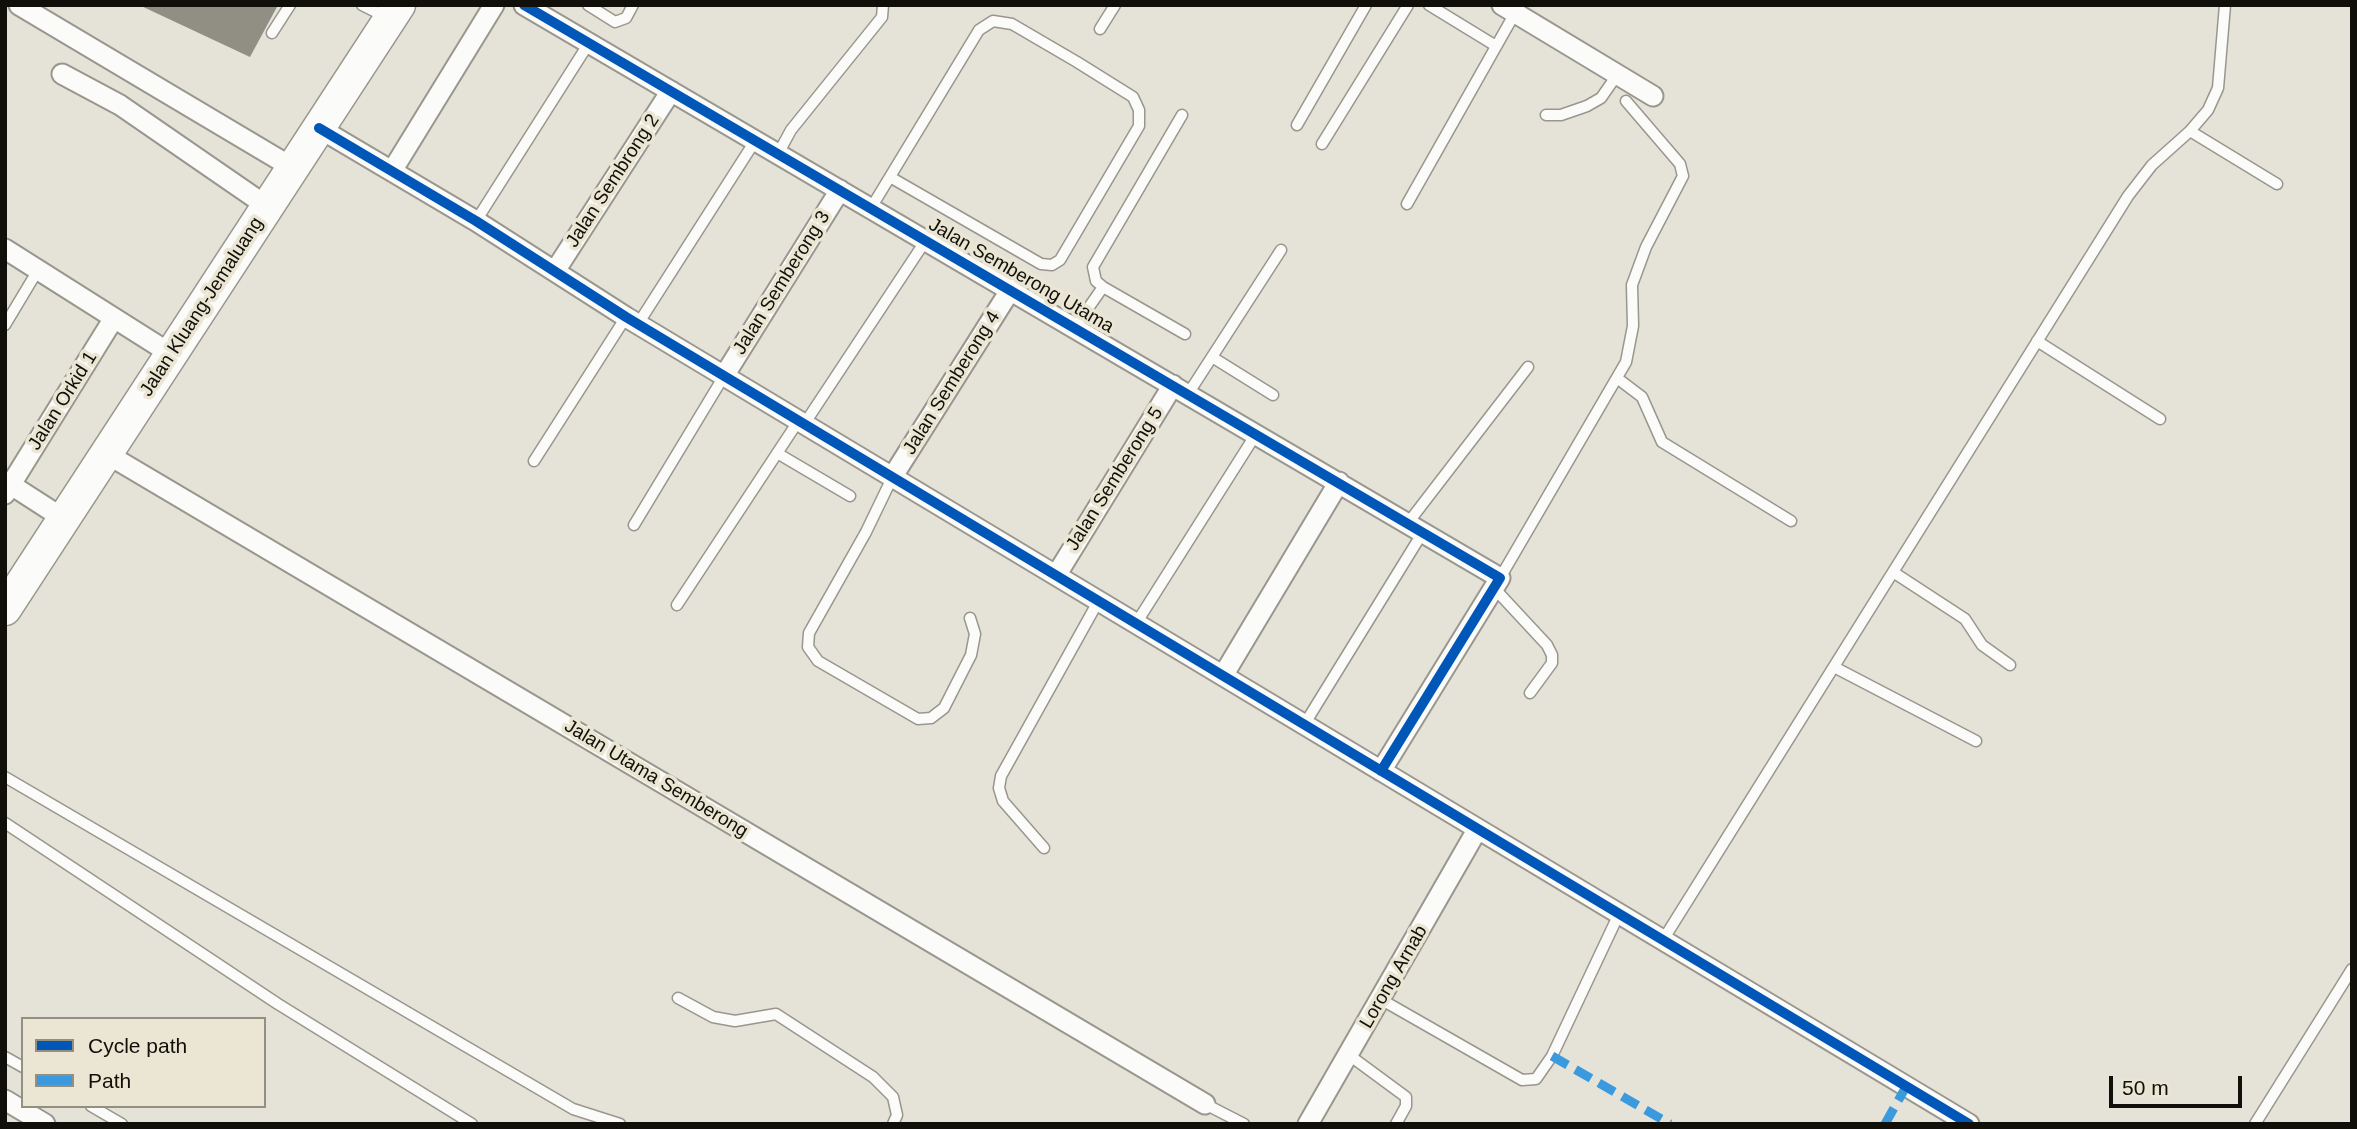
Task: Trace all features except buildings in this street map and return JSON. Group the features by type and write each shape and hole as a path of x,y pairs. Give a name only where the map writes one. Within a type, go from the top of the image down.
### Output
{"highway":[{"name":"Jalan Kluang-Jemaluang","path":"5,609 319,128 384,10"}],"street":[{"path":"19,5 293,169"},
{"path":"391,172 494,5"},
{"name":"Jalan Semberong Utama","path":"524,5 1339,482 1416,528 1497,583"},
{"path":"1509,9 1653,96"},
{"path":"62,74 120,105 268,206"},
{"name":"Jalan Sembrong 2","path":"555,271 671,91"},
{"path":"319,128 476,221 724,376 1224,674 1618,916 1663,940 1969,1124"},
{"name":"Jalan Semberong 3","path":"724,376 840,190"},
{"path":"5,249 171,354"},
{"name":"Jalan Semberong 4","path":"893,476 1011,289"},
{"name":"Jalan Orkid 1","path":"7,486 114,318"},
{"name":"Jalan Semberong 5","path":"1056,574 1180,389"},
{"name":"Jalan Utama Semberong","path":"107,454 1205,1104"},
{"path":"1224,674 1339,482"},
{"path":"7,486 64,519"},
{"path":"1381,771 1497,583"},
{"name":"Lorong Arnab","path":"1308,1124 1382,1000 1477,830"},
{"path":"5,1100 45,1124"}],"lane":[{"path":"272,33 290,5"},
{"path":"588,5 615,22 626,18 633,5"},
{"path":"778,154 791,130 882,17 883,5"},
{"path":"1100,30 1115,5"},
{"path":"1297,125 1367,5"},
{"path":"1322,144 1408,5"},
{"path":"1429,5 1496,46"},
{"path":"1663,940 2128,196 2152,165 2190,131 2208,110 2218,88 2225,5"},
{"path":"1407,204 1496,46 1509,9"},
{"path":"871,208 978,30 993,21 1012,24 1077,62 1133,97 1139,110 1139,126 1060,260 1052,265 1041,264 890,177"},
{"path":"476,221 589,43"},
{"path":"1546,115 1569,113 1587,106 1601,98 1617,75"},
{"path":"1530,693 1552,663 1552,655 1497,583 1626,362 1633,326 1632,285 1646,247 1683,171 1626,101"},
{"path":"1182,115 1093,267 1096,281 1103,287 1185,334"},
{"path":"2190,131 2277,184"},
{"path":"534,461 755,141"},
{"path":"677,605 777,453 802,421 926,240"},
{"path":"1180,389 1212,357 1281,250"},
{"path":"5,325 38,270"},
{"path":"1075,327 1103,287"},
{"path":"2037,341 2160,419"},
{"path":"1212,357 1273,395"},
{"path":"1304,725 1416,528 1528,367"},
{"path":"634,525 724,376"},
{"path":"1617,378 1642,397 1662,442 1791,522"},
{"path":"1137,622 1256,434"},
{"path":"777,453 850,496"},
{"path":"893,476 866,532 809,633 808,647 818,661 918,719 931,718 944,708 971,655 975,634 970,618"},
{"path":"1893,572 1965,619 1982,645 2010,665"},
{"path":"1044,848 1003,800 999,788 1001,776 1099,600"},
{"path":"1834,667 1976,741"},
{"path":"5,777 573,1109 620,1124"},
{"path":"5,823 278,1004 472,1124"},
{"path":"1382,1000 1522,1080 1536,1079 1552,1056 1618,916"},
{"path":"2255,1124 2352,968"},
{"path":"678,998 713,1017 735,1021 776,1014 873,1077 893,1097 897,1115 893,1124"},
{"path":"1349,1055 1401,1091 1406,1106 1396,1124"},
{"path":"5,1057 21,1066"},
{"path":"1205,1104 1244,1124"},
{"path":"94,1108 122,1124"}],"marked path":[{"path":"1552,1056 1670,1124"},
{"path":"1885,1124 1907,1085"}],"cycle path":[{"path":"524,5 1500,578 1381,771"},
{"path":"319,128 476,221 626,317 1969,1124"}]}
